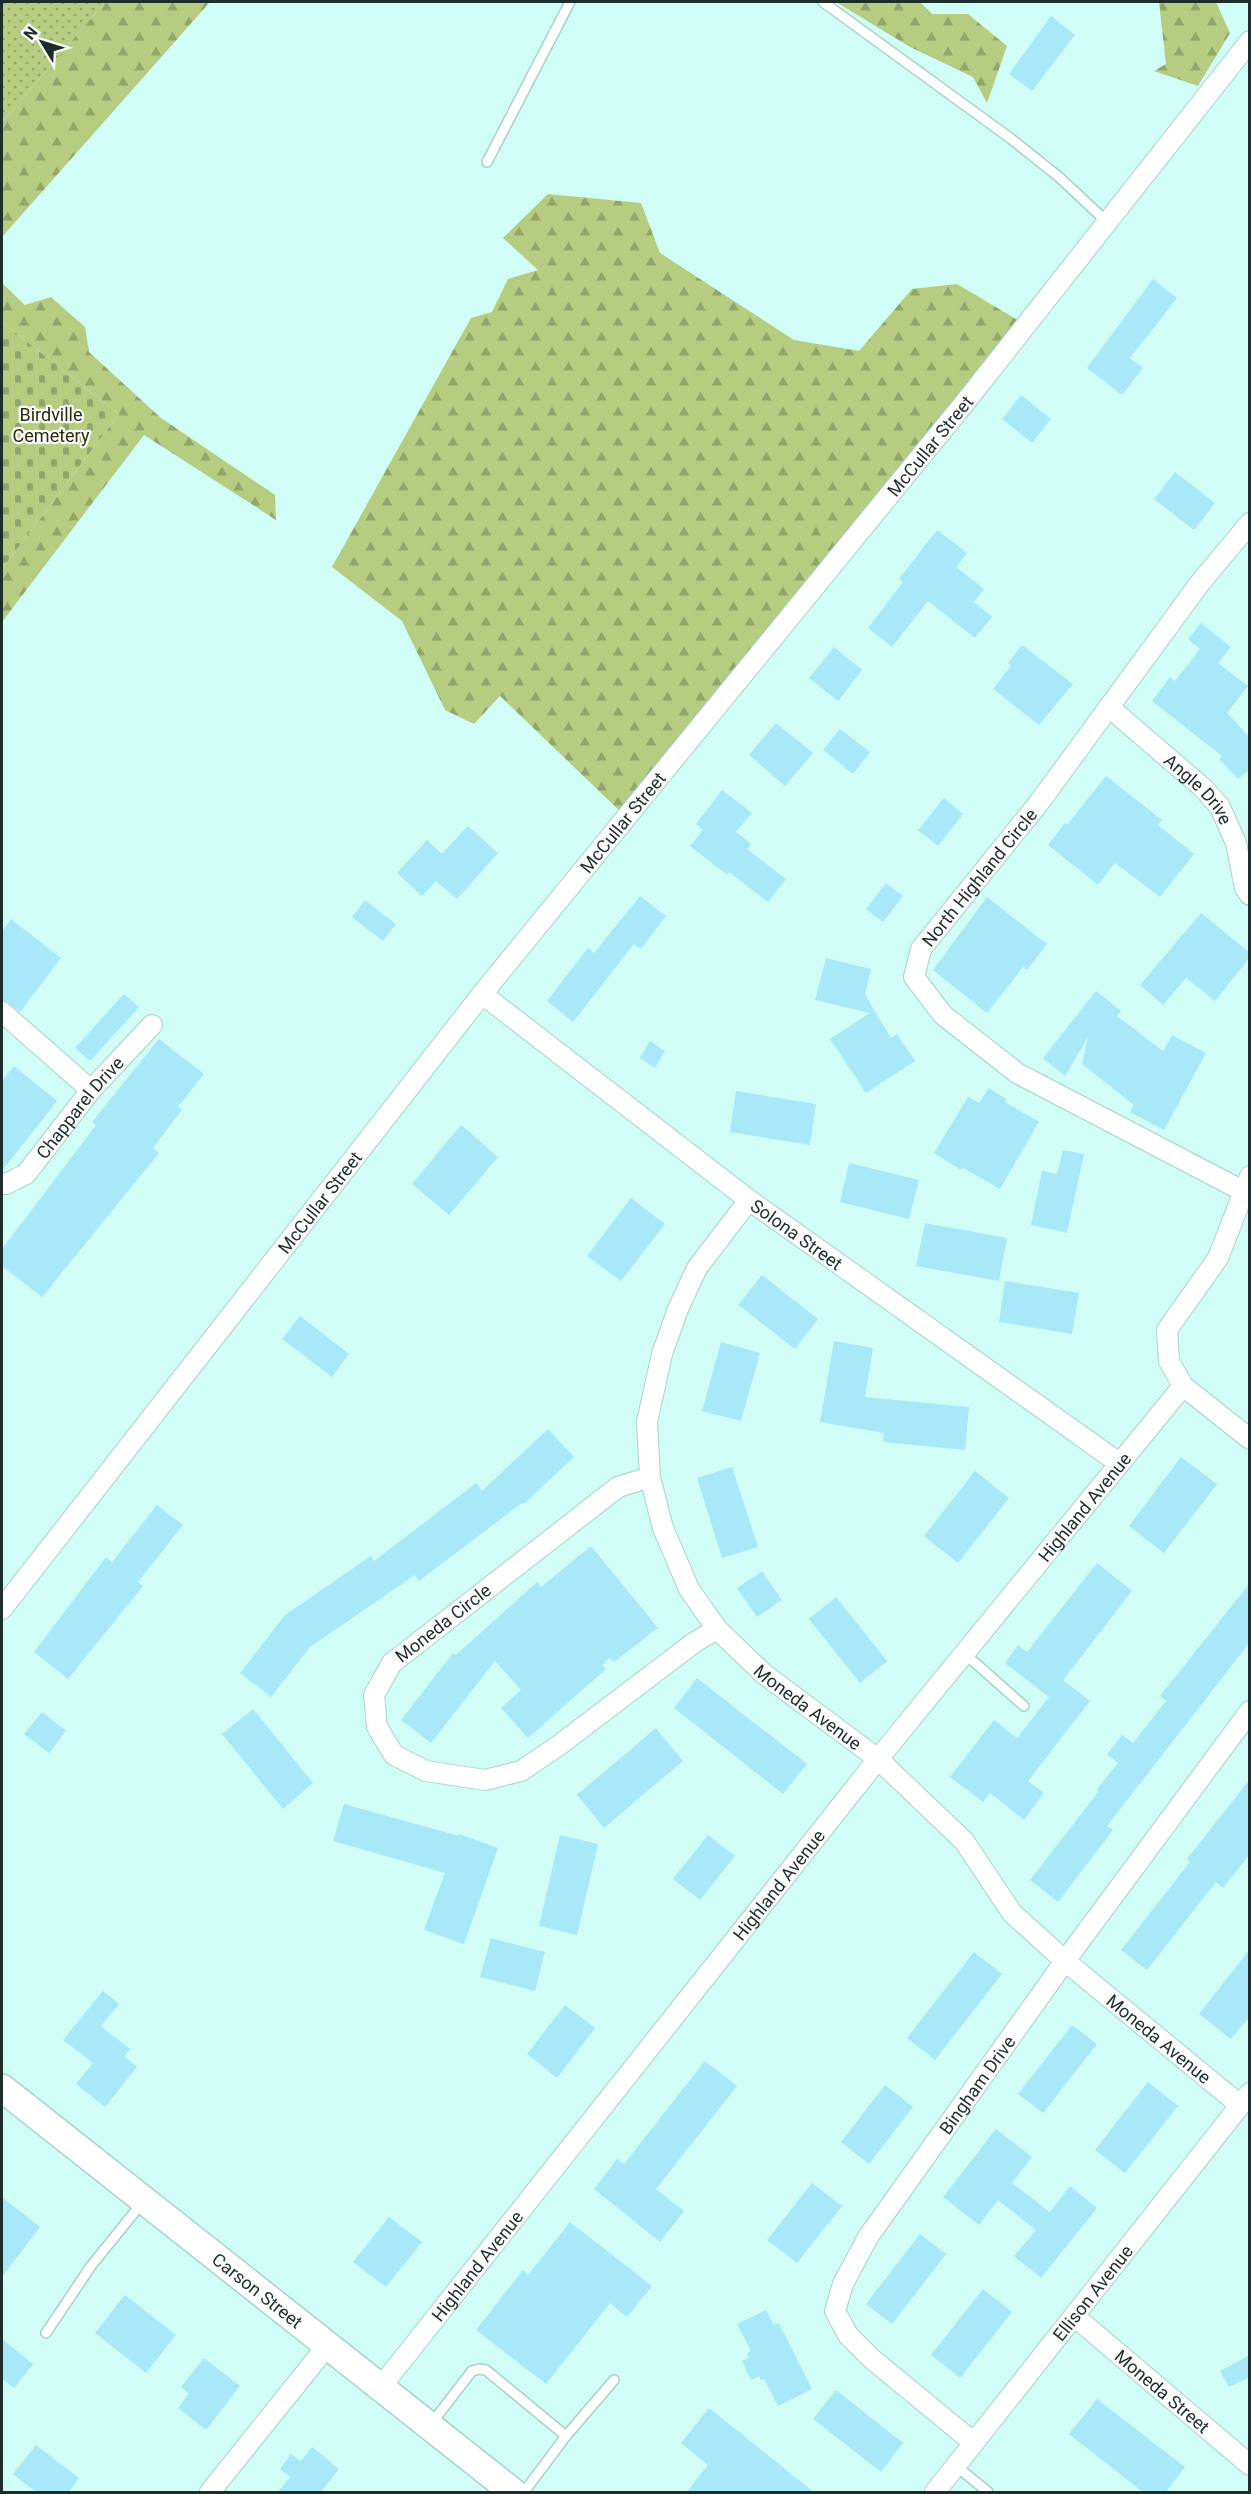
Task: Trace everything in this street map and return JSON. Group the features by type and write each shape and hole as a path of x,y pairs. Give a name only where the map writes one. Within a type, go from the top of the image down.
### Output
{"street":[{"name":"McCullar Street","path":"2,1609 482,994 959,410 1250,41"},
{"name":"North Highland Circle","path":"1246,1183 1017,1073 942,1015 914,977 921,949 1038,804 1200,583 1250,523"},
{"name":"Angle Drive","path":"1109,707 1203,788 1220,807 1236,843 1245,888 1250,895"},
{"name":"Solona Street","path":"482,994 749,1200 1119,1463"},
{"path":"2,1012 91,1090"},
{"name":"Chapparel Drive","path":"4,1184 26,1174 91,1090 152,1025"},
{"path":"1246,1183 1218,1258 1167,1330 1169,1361 1183,1386 1250,1439"},
{"name":"Moneda Avenue","path":"749,1200 697,1268 678,1309 662,1354 647,1422 650,1477 663,1528 688,1590 717,1629 764,1674 878,1759 964,1841 1012,1913 1065,1960 1245,2099"},
{"name":"Highland Avenue","path":"380,2388 878,1759 1183,1386"},
{"name":"Moneda Circle","path":"650,1477 618,1487 392,1663 374,1695 377,1727 394,1755 426,1771 485,1780 521,1771 558,1746 695,1642 717,1629"},
{"name":"Bingham Drive","path":"974,2443 872,2359 848,2335 835,2311 843,2284 868,2237 1065,1960 1250,1711"},
{"name":"Carson Street","path":"2,2088 513,2493"},
{"name":"Ellison Avenue","path":"935,2493 1245,2099"},
{"name":"Moneda Street","path":"1074,2316 1250,2465"},
{"path":"210,2493 327,2346"}],"lane":[{"path":"487,162 570,2"},
{"path":"823,2 1018,144 1059,177 1107,222"},
{"path":"964,1653 1024,1706"},
{"path":"46,2333 91,2266 144,2201"},
{"path":"429,2426 472,2371 483,2369 566,2436"},
{"path":"524,2493 566,2436 614,2380"},
{"path":"956,2466 988,2493"}],"green space":[{"path":"2,2 105,2 2,122"},
{"path":"105,2 210,2 2,237 2,122"},
{"path":"836,2 920,2 932,14 968,14 1007,46 987,103 973,77 910,47"},
{"path":"1159,2 1216,2 1230,33 1198,86 1154,71 1166,64"},
{"path":"548,194 641,203 660,253 794,340 859,351 912,289 957,284 1026,325 626,817 500,696 474,724 445,710 402,621 332,567 471,318 492,312 508,279 538,270 503,238"},
{"path":"2,283 25,305 51,297 85,327 89,352 161,418 275,495 276,520 144,435 2,622 2,569 119,414 2,322"},
{"name":"Birdville Cemetery","path":"2,322 119,414 2,569"}],"building":[{"path":"1051,16 1075,35 1032,91 1009,74"},
{"path":"1153,279 1177,298 1130,358 1143,368 1122,395 1087,368"},
{"path":"1021,395 1051,419 1032,443 1002,419"},
{"path":"1175,472 1215,503 1194,530 1154,499"},
{"path":"937,530 967,553 956,567 984,589 974,602 992,617 975,638 928,601 892,647 868,628 903,582 899,579"},
{"path":"1201,623 1231,647 1218,663 1248,686 1227,713 1250,738 1250,769 1238,779 1219,759 1222,756 1152,701 1170,677 1175,681 1200,649 1188,639"},
{"path":"1022,645 1073,684 1039,725 993,689 1011,666 1008,663"},
{"path":"834,647 862,670 838,701 809,678"},
{"path":"776,723 813,753 785,786 749,755"},
{"path":"840,729 870,752 853,774 823,750"},
{"path":"1106,776 1162,820 1158,825 1194,854 1160,897 1115,863 1098,885 1048,845"},
{"path":"722,790 752,813 736,832 751,844 747,849 786,879 768,902 729,872 727,875 690,846 703,830 696,824"},
{"path":"944,798 963,814 938,846 918,830"},
{"path":"468,826 498,853 457,899 436,881 422,896 397,873 427,840 442,854"},
{"path":"886,883 903,896 883,922 866,909"},
{"path":"640,896 666,916 641,949 634,944 573,1022 547,1001 588,948 594,953"},
{"path":"987,897 1047,944 1027,970 1023,967 987,1013 933,970"},
{"path":"365,900 396,924 383,941 352,917"},
{"path":"1201,913 1250,953 1250,957 1215,1001 1186,978 1163,1005 1140,985"},
{"path":"11,919 61,958 20,1012 2,1000 2,931"},
{"path":"826,958 871,969 865,995 891,1038 897,1034 915,1061 866,1093 830,1039 870,1013 815,1000"},
{"path":"1096,991 1121,1011 1117,1016 1163,1051 1172,1035 1206,1053 1164,1130 1130,1112 1134,1105 1082,1064 1088,1037 1065,1076 1043,1058"},
{"path":"124,994 139,1007 90,1061 75,1048"},
{"path":"159,1039 204,1074 178,1107 182,1110 153,1148 159,1153 42,1297 2,1266 2,1249 96,1125 92,1122"},
{"path":"650,1041 665,1051 655,1068 640,1058"},
{"path":"14,1066 57,1101 2,1171 2,1081"},
{"path":"989,1088 1006,1099 1005,1102 1039,1122 1000,1189 963,1168 961,1170 934,1153 968,1097 979,1103"},
{"path":"736,1091 816,1104 810,1145 730,1132"},
{"path":"461,1125 498,1157 449,1215 412,1184"},
{"path":"1063,1150 1084,1154 1067,1233 1031,1225 1042,1171 1057,1174"},
{"path":"849,1163 919,1180 909,1219 840,1202"},
{"path":"631,1198 665,1224 621,1281 587,1256"},
{"path":"925,1223 1007,1238 999,1281 916,1266"},
{"path":"762,1275 818,1319 795,1349 738,1305"},
{"path":"1005,1281 1079,1293 1072,1334 999,1322"},
{"path":"300,1316 349,1354 332,1377 282,1339"},
{"path":"834,1341 873,1348 865,1397 969,1407 965,1450 883,1442 884,1433 820,1422"},
{"path":"721,1342 760,1353 741,1421 702,1411"},
{"path":"548,1429 574,1457 524,1504 522,1503 419,1581 415,1575 310,1647 271,1697 240,1673 285,1615 371,1556 374,1561 476,1483 482,1491"},
{"path":"1181,1457 1217,1484 1164,1553 1129,1526"},
{"path":"732,1467 758,1547 722,1558 697,1478"},
{"path":"975,1471 1009,1498 958,1563 924,1536"},
{"path":"157,1505 183,1525 138,1582 143,1586 68,1679 34,1652 106,1557 112,1562"},
{"path":"591,1546 658,1628 614,1662 609,1658 602,1665 606,1669 528,1738 501,1708 521,1690 495,1661 431,1743 401,1720 453,1653 456,1655 537,1582 541,1587"},
{"path":"1097,1563 1132,1591 1063,1680 1090,1701 1028,1781 1044,1793 1024,1820 990,1793 983,1802 950,1777 994,1720 1017,1738 1049,1697 1005,1663 1018,1645 1027,1652"},
{"path":"762,1571 782,1600 757,1617 737,1588"},
{"path":"1250,1583 1250,1642 1107,1826 1113,1830 1058,1902 1030,1880 1118,1763 1107,1754 1122,1735 1133,1743 1166,1701 1160,1696"},
{"path":"836,1597 887,1661 860,1683 809,1619"},
{"path":"697,1678 807,1764 783,1794 674,1708"},
{"path":"253,1709 313,1783 283,1809 222,1734"},
{"path":"42,1712 66,1731 49,1753 24,1734"},
{"path":"656,1728 683,1761 604,1828 577,1795"},
{"path":"1250,1779 1250,1854 1223,1888 1216,1882 1147,1970 1121,1950 1190,1862 1187,1859"},
{"path":"344,1804 459,1836 459,1834 498,1848 464,1944 424,1930 445,1873 333,1841"},
{"path":"560,1835 598,1844 577,1935 539,1926"},
{"path":"708,1835 735,1856 700,1900 673,1879"},
{"path":"491,1938 545,1952 535,1991 480,1977"},
{"path":"1250,1949 1250,2016 1231,2039 1199,2014"},
{"path":"974,1952 1002,1974 935,2060 907,2038"},
{"path":"103,1991 119,2004 101,2026 130,2049 124,2056 137,2067 105,2107 76,2084 93,2063 63,2040"},
{"path":"565,2005 595,2028 557,2078 527,2054"},
{"path":"1072,2025 1097,2044 1043,2113 1018,2094"},
{"path":"705,2061 737,2086 656,2189 684,2211 660,2242 594,2189 617,2159 624,2164"},
{"path":"1148,2082 1178,2106 1125,2173 1095,2150"},
{"path":"885,2085 913,2107 869,2164 841,2142"},
{"path":"996,2129 1032,2157 1012,2183 1050,2212 1070,2186 1097,2208 1041,2278 1014,2256 1036,2230 998,2200 979,2225 943,2197"},
{"path":"812,2183 842,2206 797,2263 767,2240"},
{"path":"2,2197 40,2227 2,2277"},
{"path":"389,2217 422,2242 386,2287 353,2262"},
{"path":"570,2222 652,2286 627,2317 610,2303 546,2384 476,2330 523,2270 528,2275"},
{"path":"920,2234 946,2254 892,2324 866,2304"},
{"path":"983,2289 1012,2312 960,2378 931,2355"},
{"path":"125,2295 176,2335 146,2373 95,2333"},
{"path":"766,2310 774,2325 779,2323 812,2389 778,2406 764,2379 761,2380 759,2376 751,2380 742,2361 749,2358 747,2353 751,2351 737,2324"},
{"path":"2,2339 33,2364 14,2388 2,2379"},
{"path":"1250,2355 1250,2377 1229,2387 1220,2371"},
{"path":"204,2358 240,2386 206,2430 178,2408 189,2394 181,2387"},
{"path":"836,2390 903,2443 881,2472 813,2419"},
{"path":"1097,2399 1185,2467 1165,2493 1144,2493 1069,2434"},
{"path":"709,2408 815,2493 686,2493 708,2465 681,2443"},
{"path":"36,2445 79,2478 68,2493 37,2493 13,2474"},
{"path":"312,2447 339,2469 320,2493 277,2493 290,2477 280,2469 291,2454 301,2461"}]}
